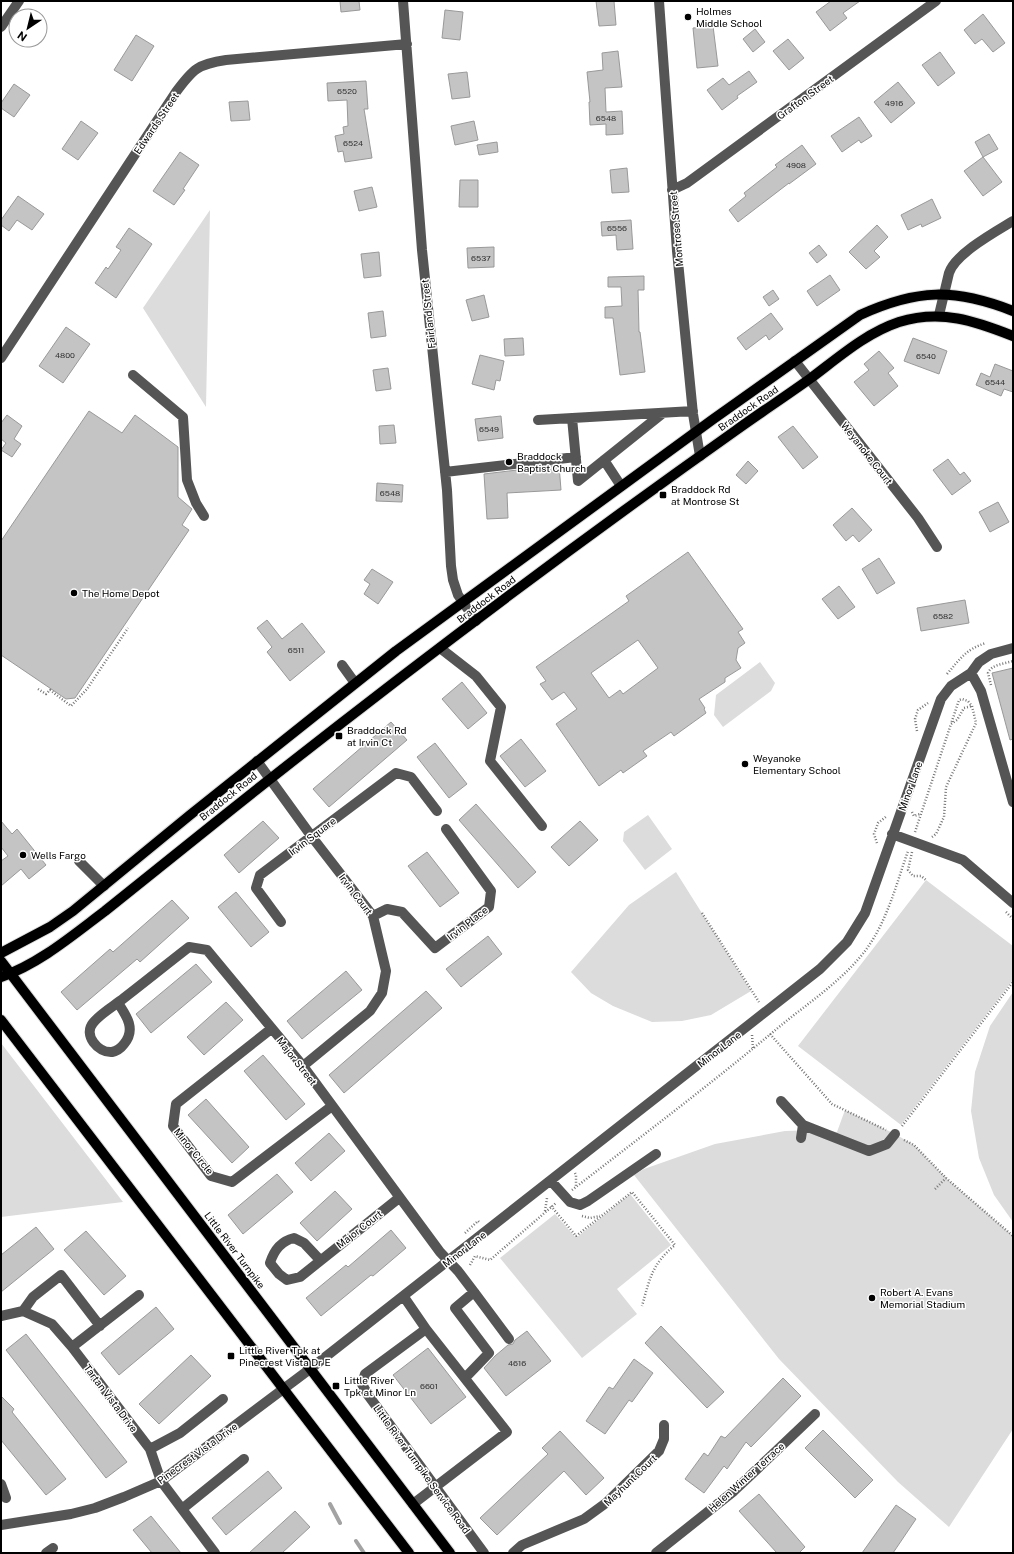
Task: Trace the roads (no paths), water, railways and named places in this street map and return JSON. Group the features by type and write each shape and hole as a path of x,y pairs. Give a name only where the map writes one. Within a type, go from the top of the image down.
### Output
{"main road":[{"name":"Braddock Road","path":"1,953 50,926 73,911 190,814 355,683 462,601 860,315 884,304 920,295 943,294 978,299 1013,311"},
{"name":"Braddock Road","path":"6,975 40,958 83,928 270,779 440,648 700,456 809,379 861,340 882,328 899,322 918,317 939,315 972,321 1013,336"},
{"name":"Little River Turnpike","path":"1,961 6,975 450,1553"},
{"path":"1,1020 409,1553"}],"street":[{"path":"1,27 18,1"},
{"name":"Fairland Street","path":"403,1 422,250 445,472 451,566 453,580 462,601 476,621"},
{"name":"Montrose Street","path":"659,1 672,190 693,411 700,456"},
{"name":"Grafton Street","path":"672,190 687,183 936,1"},
{"name":"Edwards Street","path":"1,358 189,74 199,67 211,62 407,44"},
{"path":"939,315 943,294 951,268 957,260 1013,221"},
{"name":"Weyanoke Court","path":"795,361 918,518 937,547"},
{"path":"133,375 184,417 187,480 196,503 204,516"},
{"path":"538,420 693,411"},
{"path":"572,418 578,481 663,413"},
{"path":"445,472 576,457"},
{"path":"604,460 621,486"},
{"path":"440,648 476,676 501,707 490,761 542,826"},
{"name":"Minor Lane","path":"310,1369 449,1262 820,969 842,948 865,913 892,834 942,698 951,686 971,673 979,662 991,654 1013,648"},
{"path":"342,666 355,683"},
{"path":"971,673 981,691 1013,802"},
{"name":"Irvin Court","path":"257,761 312,837 373,916 386,971 382,992 370,1011 303,1066"},
{"name":"Irvin Square","path":"281,922 256,888 260,875 396,773 411,777 437,811"},
{"name":"Irvin Place","path":"373,916 387,909 402,912 435,948 489,907 491,891 446,829"},
{"path":"892,834 963,860 1013,903"},
{"path":"79,861 104,886"},
{"name":"Major Street","path":"118,1003 128,1020 130,1029 124,1044 118,1050 110,1052 101,1049 94,1043 90,1036 90,1029 93,1023 118,1003 189,947 207,950 303,1066 399,1198 449,1262 458,1271 509,1339"},
{"name":"Minor Circle","path":"272,1029 176,1104 174,1126 212,1176 232,1182 332,1106"},
{"path":"781,1101 803,1125 869,1151 887,1144 895,1134"},
{"path":"801,1138 803,1125"},
{"path":"551,1181 570,1202 580,1205 656,1154"},
{"name":"Major Court","path":"320,1260 304,1243 294,1238 286,1240 278,1248 272,1255 270,1263 279,1274 287,1280 300,1277 399,1198"},
{"path":"1,1316 23,1311 33,1297 61,1276 100,1326"},
{"path":"465,1378 489,1353 455,1308 474,1292"},
{"path":"72,1347 139,1295"},
{"path":"404,1297 426,1329 507,1432 413,1504"},
{"name":"Tartan Vista Drive","path":"23,1311 52,1324 72,1347 150,1449 161,1481 215,1553"},
{"name":"Little River Turnpike Service Road","path":"426,1329 365,1374 362,1384 368,1395 484,1553"},
{"name":"Pinecrest Vista Drive","path":"1,1525 71,1514 95,1508 161,1481 310,1369"},
{"path":"150,1449 180,1433 223,1399"},
{"name":"Helen Winter Terrace","path":"656,1553 734,1491 815,1414"},
{"name":"Mayhunt Court","path":"513,1553 522,1545 584,1519 606,1503 659,1452 664,1439 664,1425"},
{"path":"182,1509 244,1459"},
{"path":"1,1484 6,1498"}],"waterway":[{"path":"330,1504 340,1523"},
{"path":"356,1541 364,1553"}],"place":[{"name":"Holmes Middle School","path":"688,17"},
{"name":"Braddock Baptist Church","path":"509,462"},
{"name":"Braddock Rd at Montrose St","path":"663,495"},
{"name":"The Home Depot","path":"74,593"},
{"name":"Braddock Rd at Irvin Ct","path":"339,736"},
{"name":"Weyanoke Elementary School","path":"745,764"},
{"name":"Wells Fargo","path":"23,855"},
{"name":"Robert A. Evans Memorial Stadium","path":"872,1298"},
{"name":"Little River Tpk at Pinecrest Vista Dr E","path":"231,1356"},
{"name":"Little River Tpk at Minor Ln","path":"336,1386"}]}
